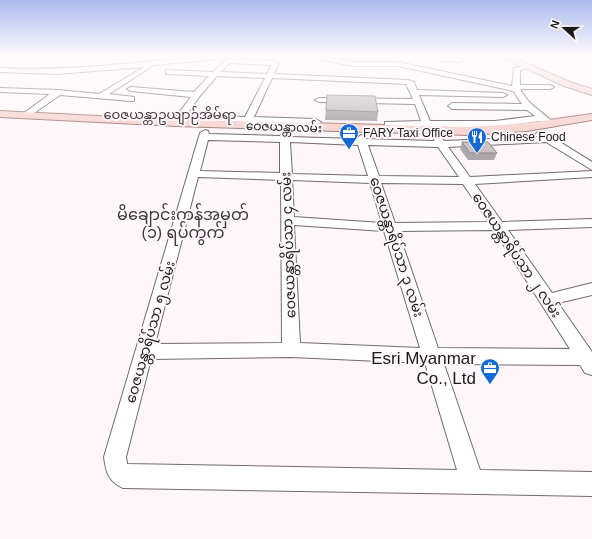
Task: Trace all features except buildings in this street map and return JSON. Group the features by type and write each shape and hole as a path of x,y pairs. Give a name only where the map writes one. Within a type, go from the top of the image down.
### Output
{"main road":[{"path":"565,81 592,92"},
{"path":"570,81 592,88"},
{"name":"ဝေဇယန္တာလမ်း","path":"0,114 94,119 178,120 319,104 383,106 434,134"},
{"name":"ဝေဇယန္တာလမ်း","path":"0,122 204,135 361,140 466,131 592,117"},
{"path":"83,127 94,119"},
{"name":"ဝေဇယန္တာလမ်း","path":"466,131 544,137 592,125"}],"street":[{"path":"101,96 125,81"},
{"path":"178,120 196,95 208,81"},
{"path":"248,120 266,81"},
{"path":"276,81 319,104 383,106 408,82 414,92 517,90 550,87"},
{"path":"319,104 326,81"},
{"path":"477,81 517,90"},
{"path":"517,81 517,90 529,107 547,121"},
{"path":"35,91 50,84"},
{"path":"131,89 196,95"},
{"path":"0,90 58,92 131,99"},
{"path":"26,115 58,92"},
{"name":"ဝေဇယန္တာရိပ်သာ ၂ လမ်း","path":"414,92 434,134 498,225 588,362"},
{"path":"434,134 466,131 443,92"},
{"path":"178,120 248,120 319,104 383,106 418,102"},
{"path":"452,106 529,107"},
{"path":"434,134 544,137 590,163"},
{"name":"ဝေဇယန္တာရိပ်သာ ၅ လမ်း","path":"204,135 115,457 117,470 123,476 474,483"},
{"name":"ဝေဇယန္တာရိပ်သာ ၄ လမ်း","path":"285,138 291,350"},
{"name":"ဝေဇယန္တာရိပ်သာ ၃ လမ်း","path":"361,140 474,483"},
{"path":"194,174 375,180 466,180 592,174"},
{"path":"287,221 390,227 498,225 560,226 592,223"},
{"path":"547,300 592,289"},
{"path":"144,352 291,350 588,362"},
{"path":"474,483 592,484"}],"place":[{"name":"FARY Taxi Office","path":"349,150"},
{"name":"Chinese Food","path":"477,154"},
{"name":"Esri Myanmar Co., Ltd","path":"490,385"}],"district":[{"name":"ဝေဇယန္တာဥယျာဉ်အိမ်ရာ","path":"170,114"},
{"name":"မိချောင်းကန်အမှတ် (၁) ရပ်ကွက်","path":"183,223"}]}
